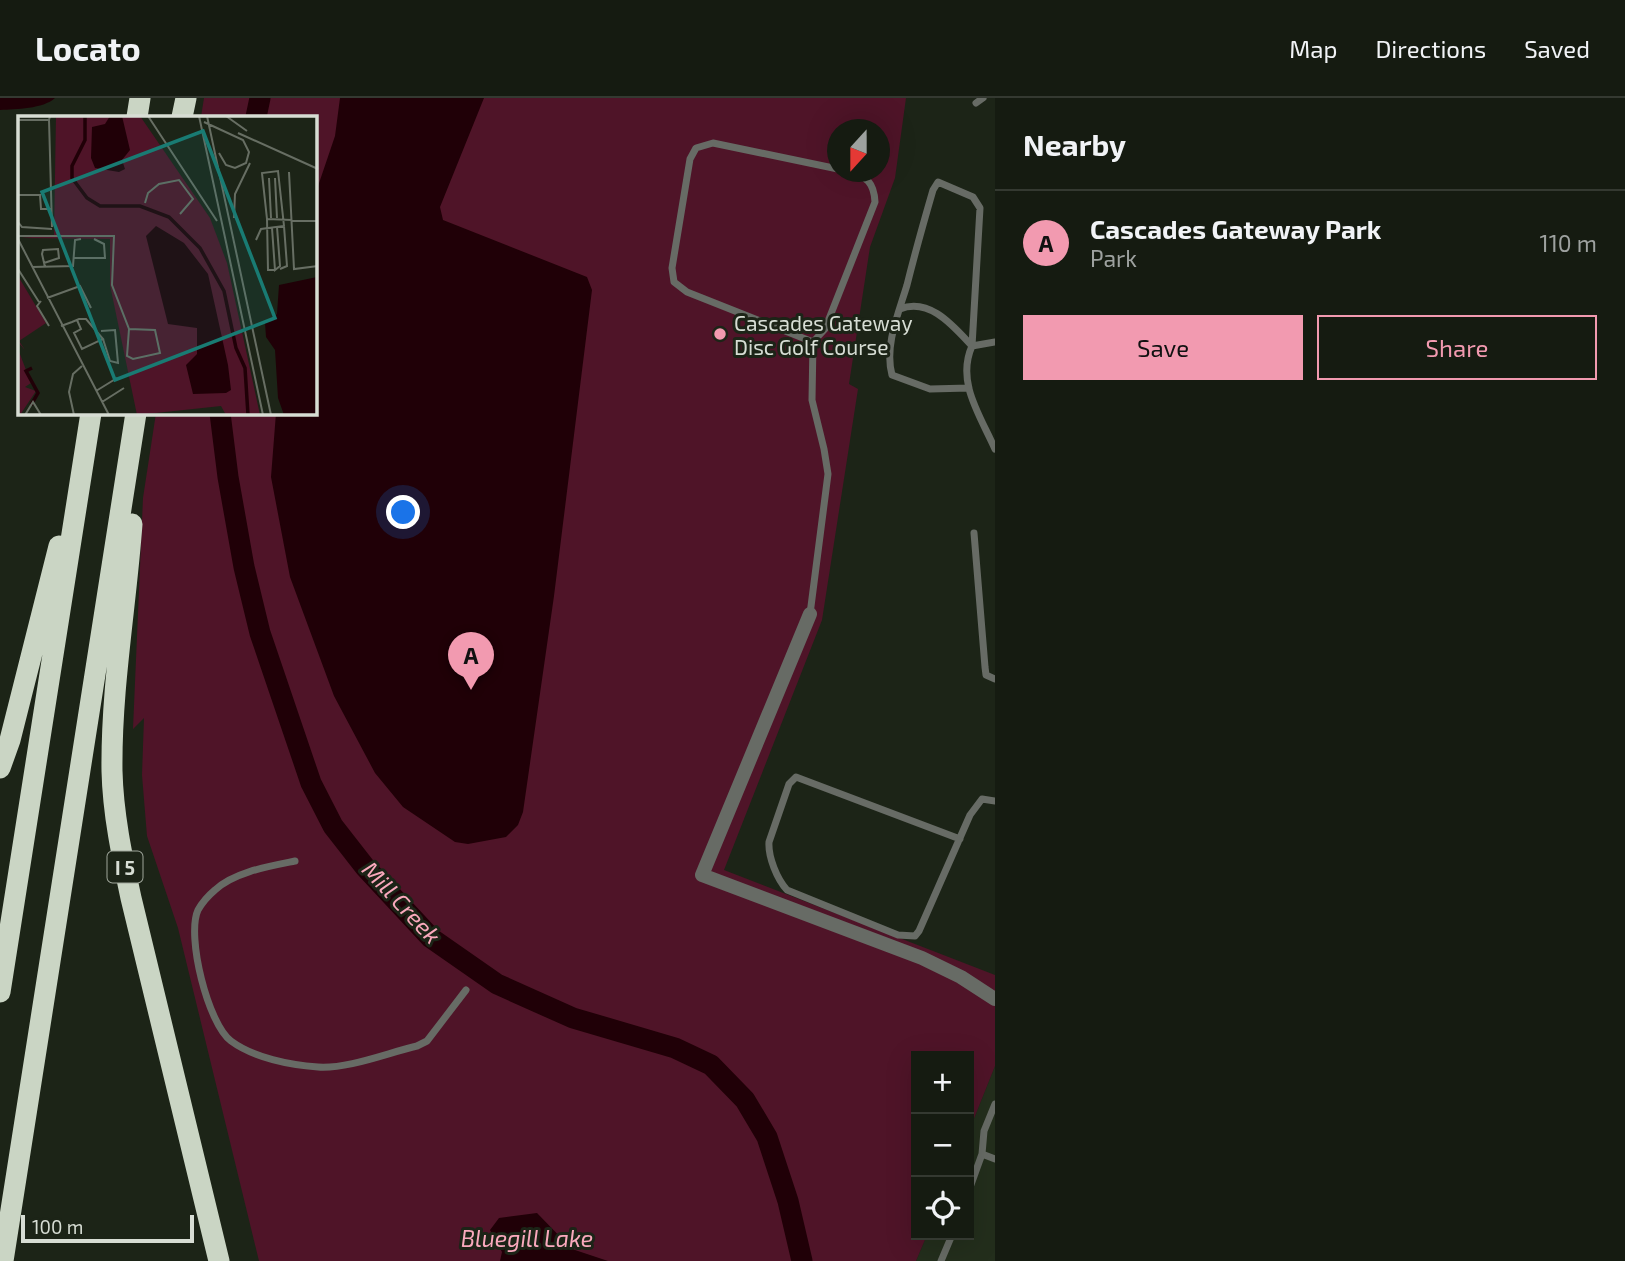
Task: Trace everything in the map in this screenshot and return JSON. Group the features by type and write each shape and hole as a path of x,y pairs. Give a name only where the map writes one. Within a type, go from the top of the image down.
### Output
{"highway":[{"path":"138,116 141,98"},
{"path":"183,116 186,98"},
{"path":"0,992 91,415"},
{"name":"I 5","path":"3,1261 136,415"},
{"name":"I 5","path":"128,464 132,524 112,748 114,803 131,898 219,1261"},
{"path":"0,768 10,740 54,564 82,470"}],"street":[{"path":"810,614 702,875 922,958 961,977 995,999"}],"lane":[{"path":"976,103 983,98"},
{"path":"813,342 687,292 674,282 672,268 690,159 696,148 713,143 827,167"},
{"path":"969,388 930,389 892,375 889,364 891,343 900,309 933,190 938,181 973,197 980,208 972,346 966,359 965,372 995,449"},
{"path":"810,614 828,474 812,400 813,342 825,329 875,202 870,182"},
{"path":"900,309 923,307 944,317 972,346"},
{"path":"972,346 995,342"},
{"path":"974,533 986,675 995,679"},
{"path":"960,839 796,777 789,784 769,842 769,852 787,890 898,935 915,936 960,839 970,815 982,799 995,801"},
{"path":"295,861 274,865 223,884 197,912 194,932 208,1004 222,1032 232,1041 252,1052 289,1062 319,1067 345,1065 427,1041 466,990"},
{"path":"974,1177 982,1154 984,1130 995,1104"},
{"path":"982,1154 995,1159"},
{"path":"942,1261 950,1240"}],"shaded area":[{"path":"204,98 906,98 895,178 870,247 849,384 858,389 822,620 724,870 995,975 995,1066 974,1118 974,1051 911,1051 911,1240 925,1240 916,1261 259,1261 178,928 147,836 142,775 144,718 133,729 143,498 156,415 317,415 317,116 201,116"},
{"path":"995,1066 995,1261 916,1261 925,1240 974,1240 974,1118"}],"water":[{"path":"0,98 55,98 37,106 0,110"},
{"path":"340,98 484,98 440,207 443,220 587,277 592,290 554,596 523,812 518,825 506,837 468,844 455,842 403,807 375,773 334,696 290,577 271,477 276,415 317,415 317,189 335,136"},
{"name":"Bluegill Lake","path":"537,1213 572,1249 608,1261 500,1261 502,1252 490,1230 499,1218"}],"waterway":[{"name":"Mill Creek","path":"256,116 260,98"},
{"name":"Mill Creek","path":"220,415 244,567 260,633 311,783 333,826 365,867 431,938 497,984 573,1018 675,1048 711,1065 745,1100 767,1137 788,1201 802,1261"}],"place":[{"name":"Cascades Gateway Disc Golf Course","path":"720,334"},
{"name":"Cascades Gateway Park","path":"471,690"}]}
